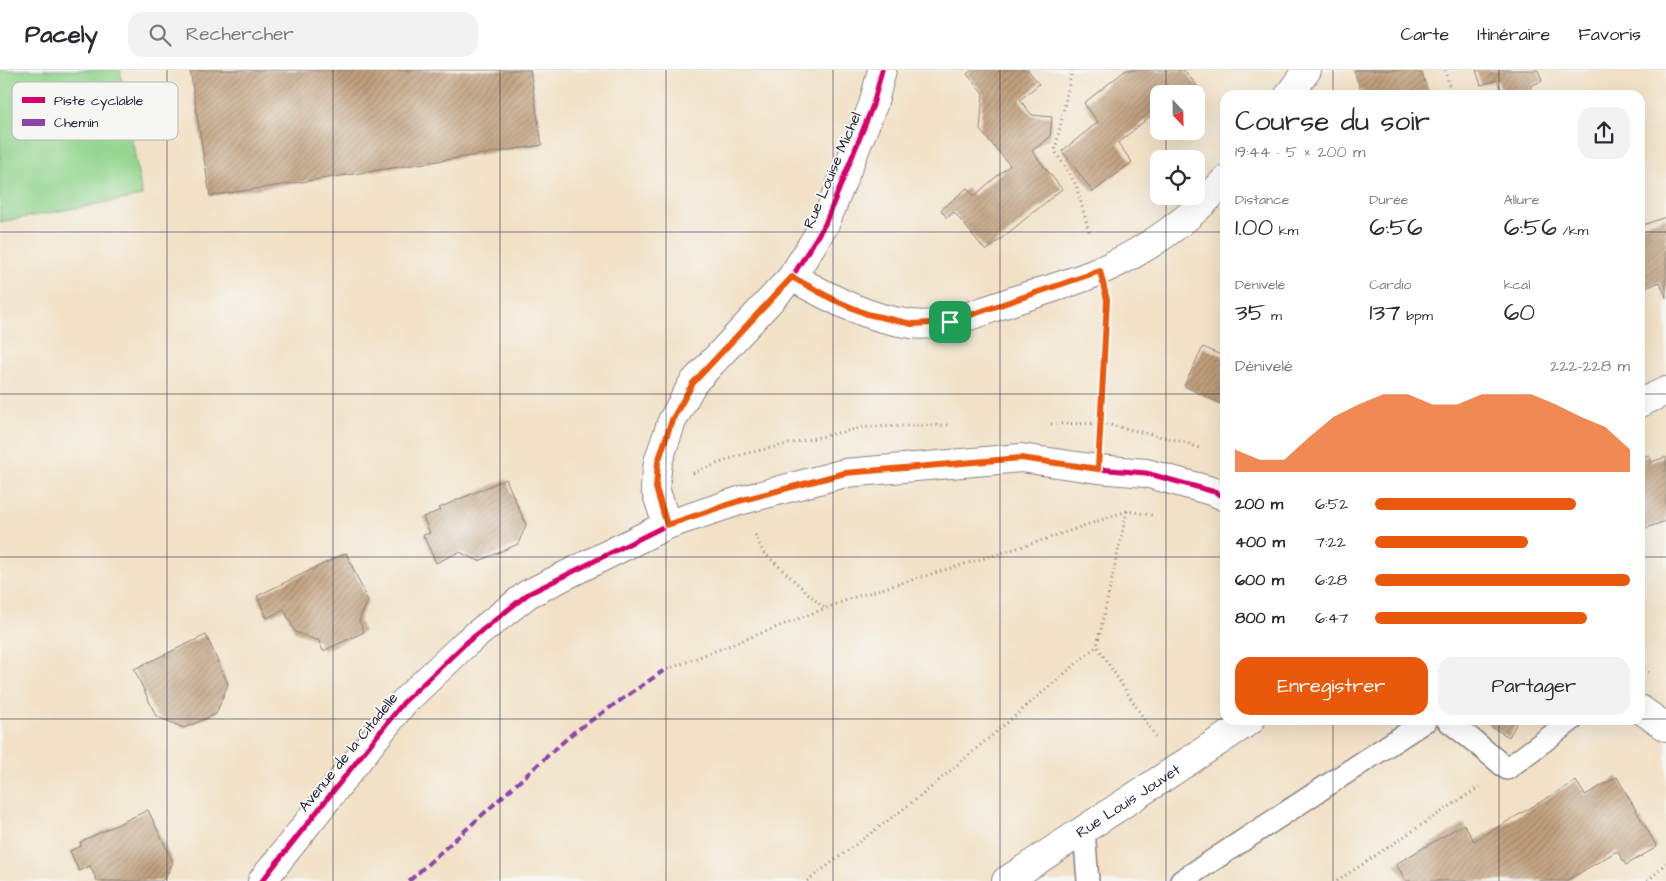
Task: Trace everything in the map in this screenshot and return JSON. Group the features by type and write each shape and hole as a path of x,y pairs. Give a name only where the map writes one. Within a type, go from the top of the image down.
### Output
{"street":[{"name":"Rue Louise Michel","path":"667,525 656,488 658,462 672,420 693,383 792,277 825,224 873,105 882,70"},
{"path":"1293,90 1307,70"},
{"path":"792,277 834,300 867,314 912,324 950,322 1100,271 1146,247 1184,220 1220,185"},
{"path":"1645,401 1666,391"},
{"name":"Avenue de la Citadelle","path":"262,881 403,703 466,643 528,594 667,525 739,501 845,473 1021,458 1098,469 1146,473 1220,494"},
{"path":"1645,712 1666,727"},
{"name":"Rue Louis Jouvet","path":"1006,881 1244,725"}],"lane":[{"path":"1181,881 1419,725"},
{"path":"1454,725 1507,769 1565,725"},
{"path":"1084,830 1088,881"}],"path":[{"path":"1072,70 1055,151 1076,185 1107,300 1098,469"},
{"path":"1445,70 1451,90"},
{"path":"728,459 739,501 764,552 824,608"},
{"path":"663,671 852,598 1034,542 1127,511 1097,646 922,795 807,881"},
{"path":"1097,646 1176,770"},
{"path":"1337,881 1507,769"},
{"path":"1648,881 1666,862"}],"green space":[{"path":"0,70 120,70 122,82 12,82 12,140 132,140 142,196 0,222"}],"building":[{"path":"190,70 530,70 542,145 210,196"},
{"path":"972,70 1028,70 1039,84 1020,100 1032,115 1052,117 1050,137 1032,151 1062,189 986,251 954,212 947,218 941,210 967,188 974,196 1010,165 980,130 983,93 967,74"},
{"path":"1126,70 1184,70 1196,85 1150,85 1150,116 1118,143 1132,162 1093,192 1062,151 1098,122 1084,103"},
{"path":"1354,70 1418,70 1419,73 1422,73 1427,90 1361,90"},
{"path":"1476,70 1538,70 1542,81 1530,86 1531,90 1501,90 1497,80 1481,85"},
{"path":"1666,217 1666,298 1660,282 1645,288 1645,224"},
{"path":"1203,347 1220,355 1220,404 1184,386"},
{"path":"1649,455 1651,462 1666,457 1666,521 1645,528 1645,456"},
{"path":"506,479 526,525 518,544 479,561 459,552 436,563 423,535 430,533 423,517 441,510 439,508"},
{"path":"346,553 368,601 359,620 364,632 323,651 318,639 316,640 295,632 284,609 267,618 257,596"},
{"path":"206,635 228,684 216,714 184,728 156,716 134,669"},
{"path":"1490,725 1515,725 1509,737"},
{"path":"1617,777 1657,847 1626,865 1617,851 1566,881 1406,881 1396,864 1464,824 1474,841 1576,781 1585,795"},
{"path":"148,810 173,862 165,879 160,881 97,881 90,866 79,871 70,851 81,846 80,842"}],"marked path":[{"path":"409,881 573,733 663,671"}],"cycle path":[{"path":"667,525 655,488 658,462 672,421 693,383 792,277 825,224 873,105 882,70"},
{"path":"262,881 403,703 466,643 528,594 667,525 739,501 845,473 1021,458 1098,469 1146,473 1220,494"}],"route":[{"path":"1100,271 1107,300 1098,469 1021,458 845,473 739,501 667,525 656,488 658,462 672,420 693,383 792,277 834,300 867,314 912,324 950,322 1100,271"}]}
